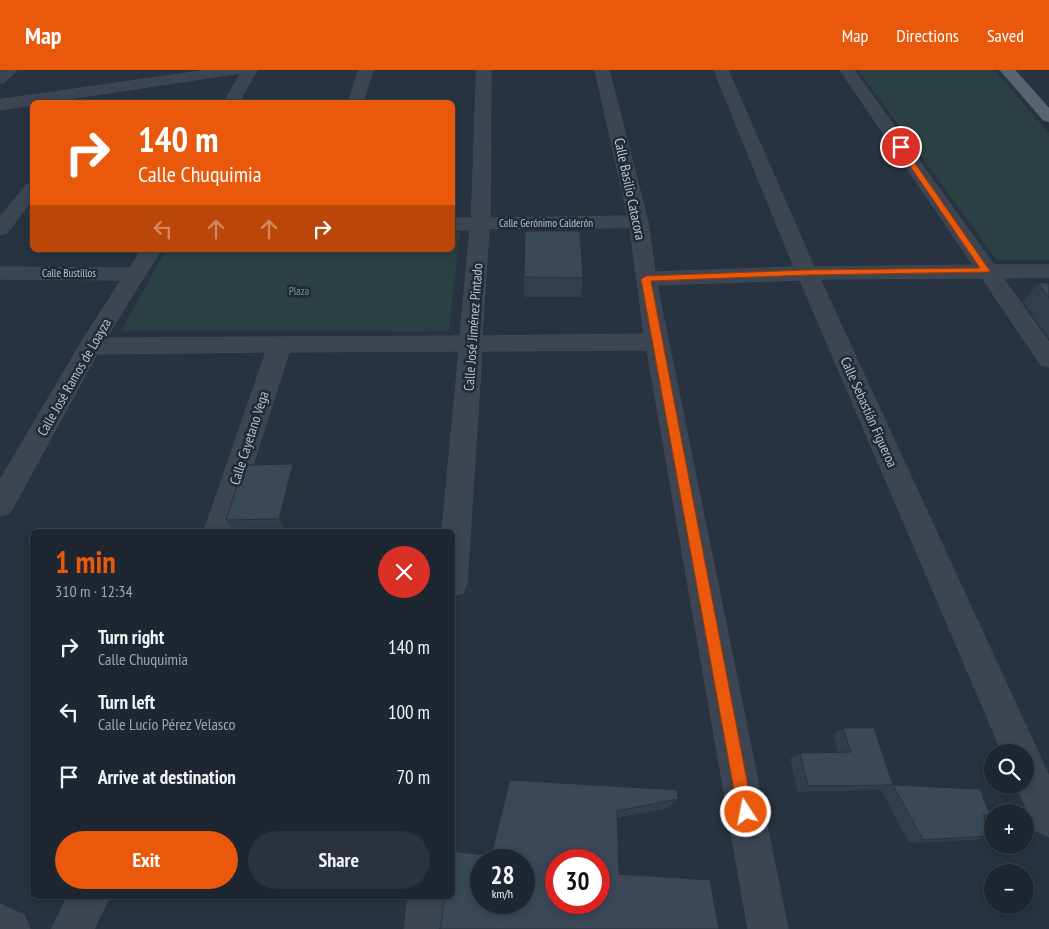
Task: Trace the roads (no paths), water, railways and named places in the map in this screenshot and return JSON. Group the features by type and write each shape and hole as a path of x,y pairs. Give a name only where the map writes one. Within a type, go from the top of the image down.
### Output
{"main road":[{"path":"1007,70 1049,117"}],"street":[{"path":"0,78 10,70"},
{"path":"32,100 237,70"},
{"path":"233,100 250,70"},
{"path":"357,100 366,70"},
{"name":"Calle José Jiménez Pintado","path":"455,547 480,223 484,70"},
{"name":"Calle Basilio Catacora","path":"602,70 639,222 646,279 657,342 768,929"},
{"name":"Calle Sebastián Figueroa","path":"721,70 807,273 1016,744"},
{"path":"847,70 1049,359"},
{"path":"105,100 116,87"},
{"path":"0,105 30,100"},
{"path":"0,229 30,192"},
{"name":"Calle Gerónimo Calderón","path":"455,224 639,222"},
{"name":"Calle José Ramos de Loayza","path":"0,505 90,346 150,252"},
{"path":"646,279 807,273 1049,271"},
{"name":"Calle Bustillos","path":"0,273 137,274"},
{"path":"90,346 657,342"},
{"name":"Calle Cayetano Vega","path":"219,529 280,344"},
{"path":"1034,784 1049,818"},
{"path":"72,929 88,899"},
{"path":"425,929 428,899"},
{"path":"0,924 10,929"}],"park label":[{"name":"Plaza","path":"299,291"}]}
